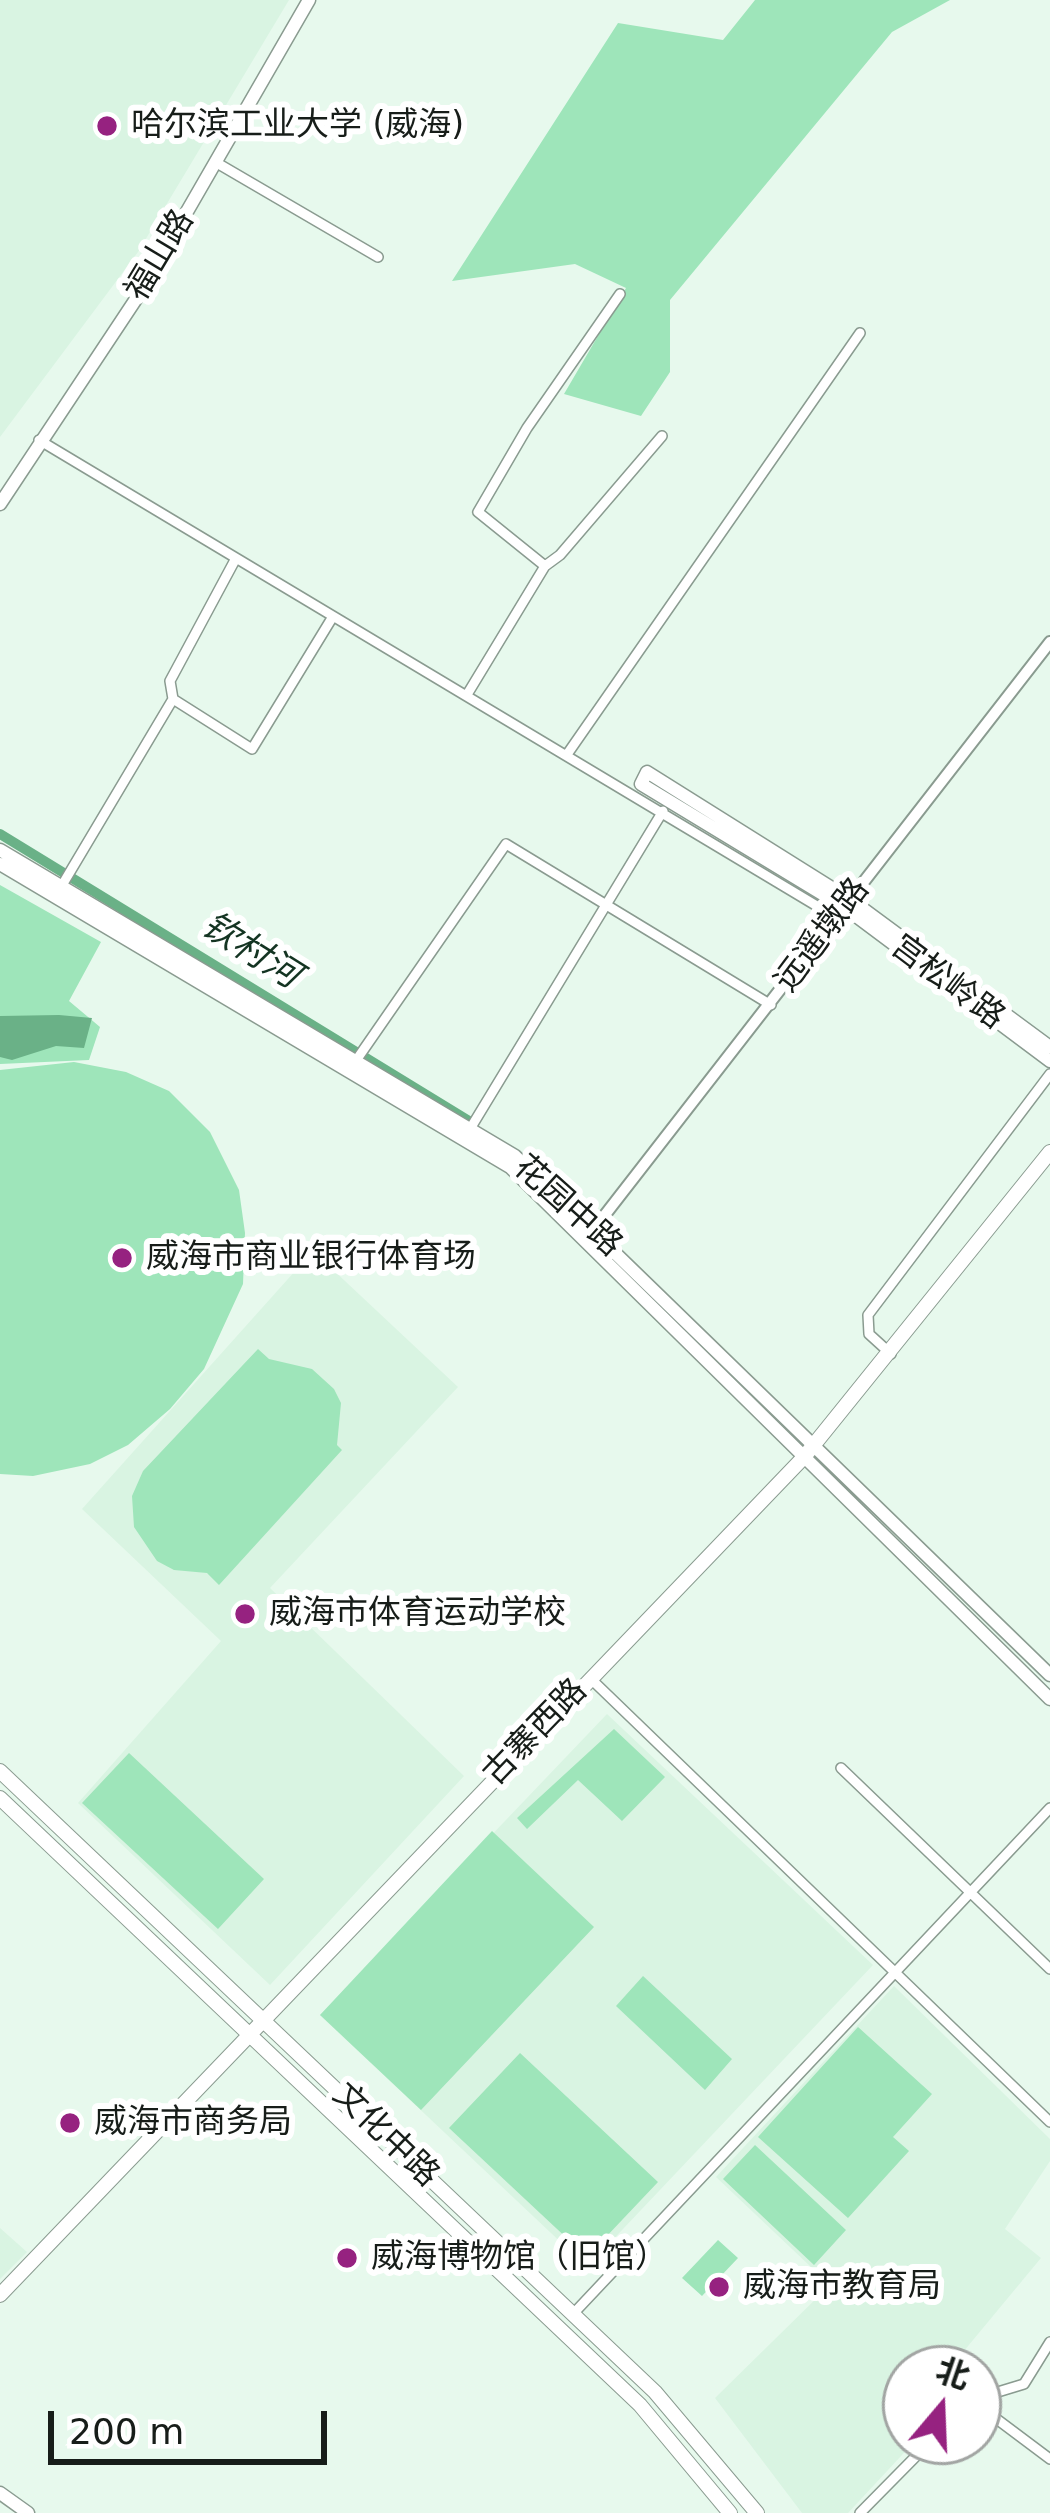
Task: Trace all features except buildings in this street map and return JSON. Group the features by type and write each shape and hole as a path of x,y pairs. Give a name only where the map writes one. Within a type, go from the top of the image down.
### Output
{"main road":[{"name":"福山路","path":"0,504 140,292 309,0"},
{"path":"844,908 640,784 647,772 1050,1047"},
{"name":"花园中路","path":"0,850 358,1057 514,1156 594,1229 809,1450 1050,1675"},
{"path":"0,864 510,1167 809,1450 1050,1700"},
{"name":"宫松岭路","path":"844,908 1050,1061"},
{"name":"古寨西路","path":"0,2295 809,1450 1050,1152"},
{"name":"文化中路","path":"0,1771 655,2392 757,2513"},
{"name":"文化中路","path":"0,1798 640,2405 730,2513"},
{"path":"0,2493 28,2513"}],"street":[{"path":"217,163 378,257"},
{"path":"545,566 478,512 527,428 620,294"},
{"path":"568,753 860,333"},
{"path":"468,693 545,566 560,555 662,436"},
{"path":"39,440 662,811 844,908"},
{"path":"63,884 173,699 170,681 235,560"},
{"path":"173,699 253,749 332,618"},
{"name":"远遥墩路","path":"594,1229 1050,642"},
{"path":"470,1130 662,811"},
{"path":"358,1057 506,844 771,1005"},
{"path":"891,1354 869,1334 868,1315 1050,1074"},
{"path":"590,1678 1050,2122"},
{"path":"841,1768 1050,1969"},
{"path":"573,2314 1050,1808"},
{"path":"1002,2392 1024,2384 1050,2342"},
{"path":"1002,2420 1050,2458"},
{"path":"860,2513 907,2465"}],"shaded area":[{"name":"哈尔滨工业大学 (威海)","path":"0,0 289,0 138,252 0,437"},
{"path":"755,0 950,0 892,32 670,300 670,372 641,416 564,394 626,288 575,264 452,281 618,23 723,40"},
{"path":"0,885 101,942 69,1001 100,1027 89,1060 0,1064"},
{"path":"0,1016 92,1018 84,1048 56,1046 12,1060 0,1057"},
{"name":"威海市商业银行体育场","path":"74,1062 126,1072 169,1091 210,1132 239,1190 245,1233 243,1284 204,1369 170,1409 128,1445 90,1464 33,1476 0,1474 0,1070"},
{"name":"威海市体育运动学校","path":"313,1251 458,1387 270,1588 464,1776 270,1985 78,1803 221,1641 82,1509"},
{"path":"258,1349 269,1359 312,1369 334,1389 341,1403 337,1445 342,1450 219,1585 207,1573 174,1570 157,1561 134,1527 132,1496 143,1471"},
{"path":"607,1714 873,1965 587,2267 320,2015"},
{"path":"614,1729 665,1777 622,1821 578,1780 527,1829 517,1818"},
{"path":"129,1753 264,1879 218,1929 82,1803"},
{"path":"492,1831 594,1927 421,2110 320,2015"},
{"path":"643,1976 732,2059 705,2090 616,2006"},
{"path":"894,1986 1050,2139 1050,2161 1005,2229 1041,2258 969,2345 882,2345 882,2465 893,2465 848,2513 802,2513 715,2398 830,2285 716,2177"},
{"path":"858,2027 932,2094 893,2137 909,2151 848,2218 758,2137"},
{"path":"520,2053 658,2182 587,2257 449,2128"},
{"path":"755,2145 846,2230 814,2265 723,2179"},
{"path":"0,2228 27,2252 0,2279"},
{"path":"718,2240 738,2258 702,2296 682,2278"}],"waterway":[{"name":"钦村河","path":"0,834 469,1121"}],"place":[{"name":"哈尔滨工业大学 (威海)","path":"107,126"},
{"name":"威海市商业银行体育场","path":"122,1258"},
{"name":"威海市体育运动学校","path":"245,1614"},
{"name":"威海市商务局","path":"70,2123"},
{"name":"威海博物馆（旧馆）","path":"347,2258"},
{"name":"威海市教育局","path":"719,2287"}]}
